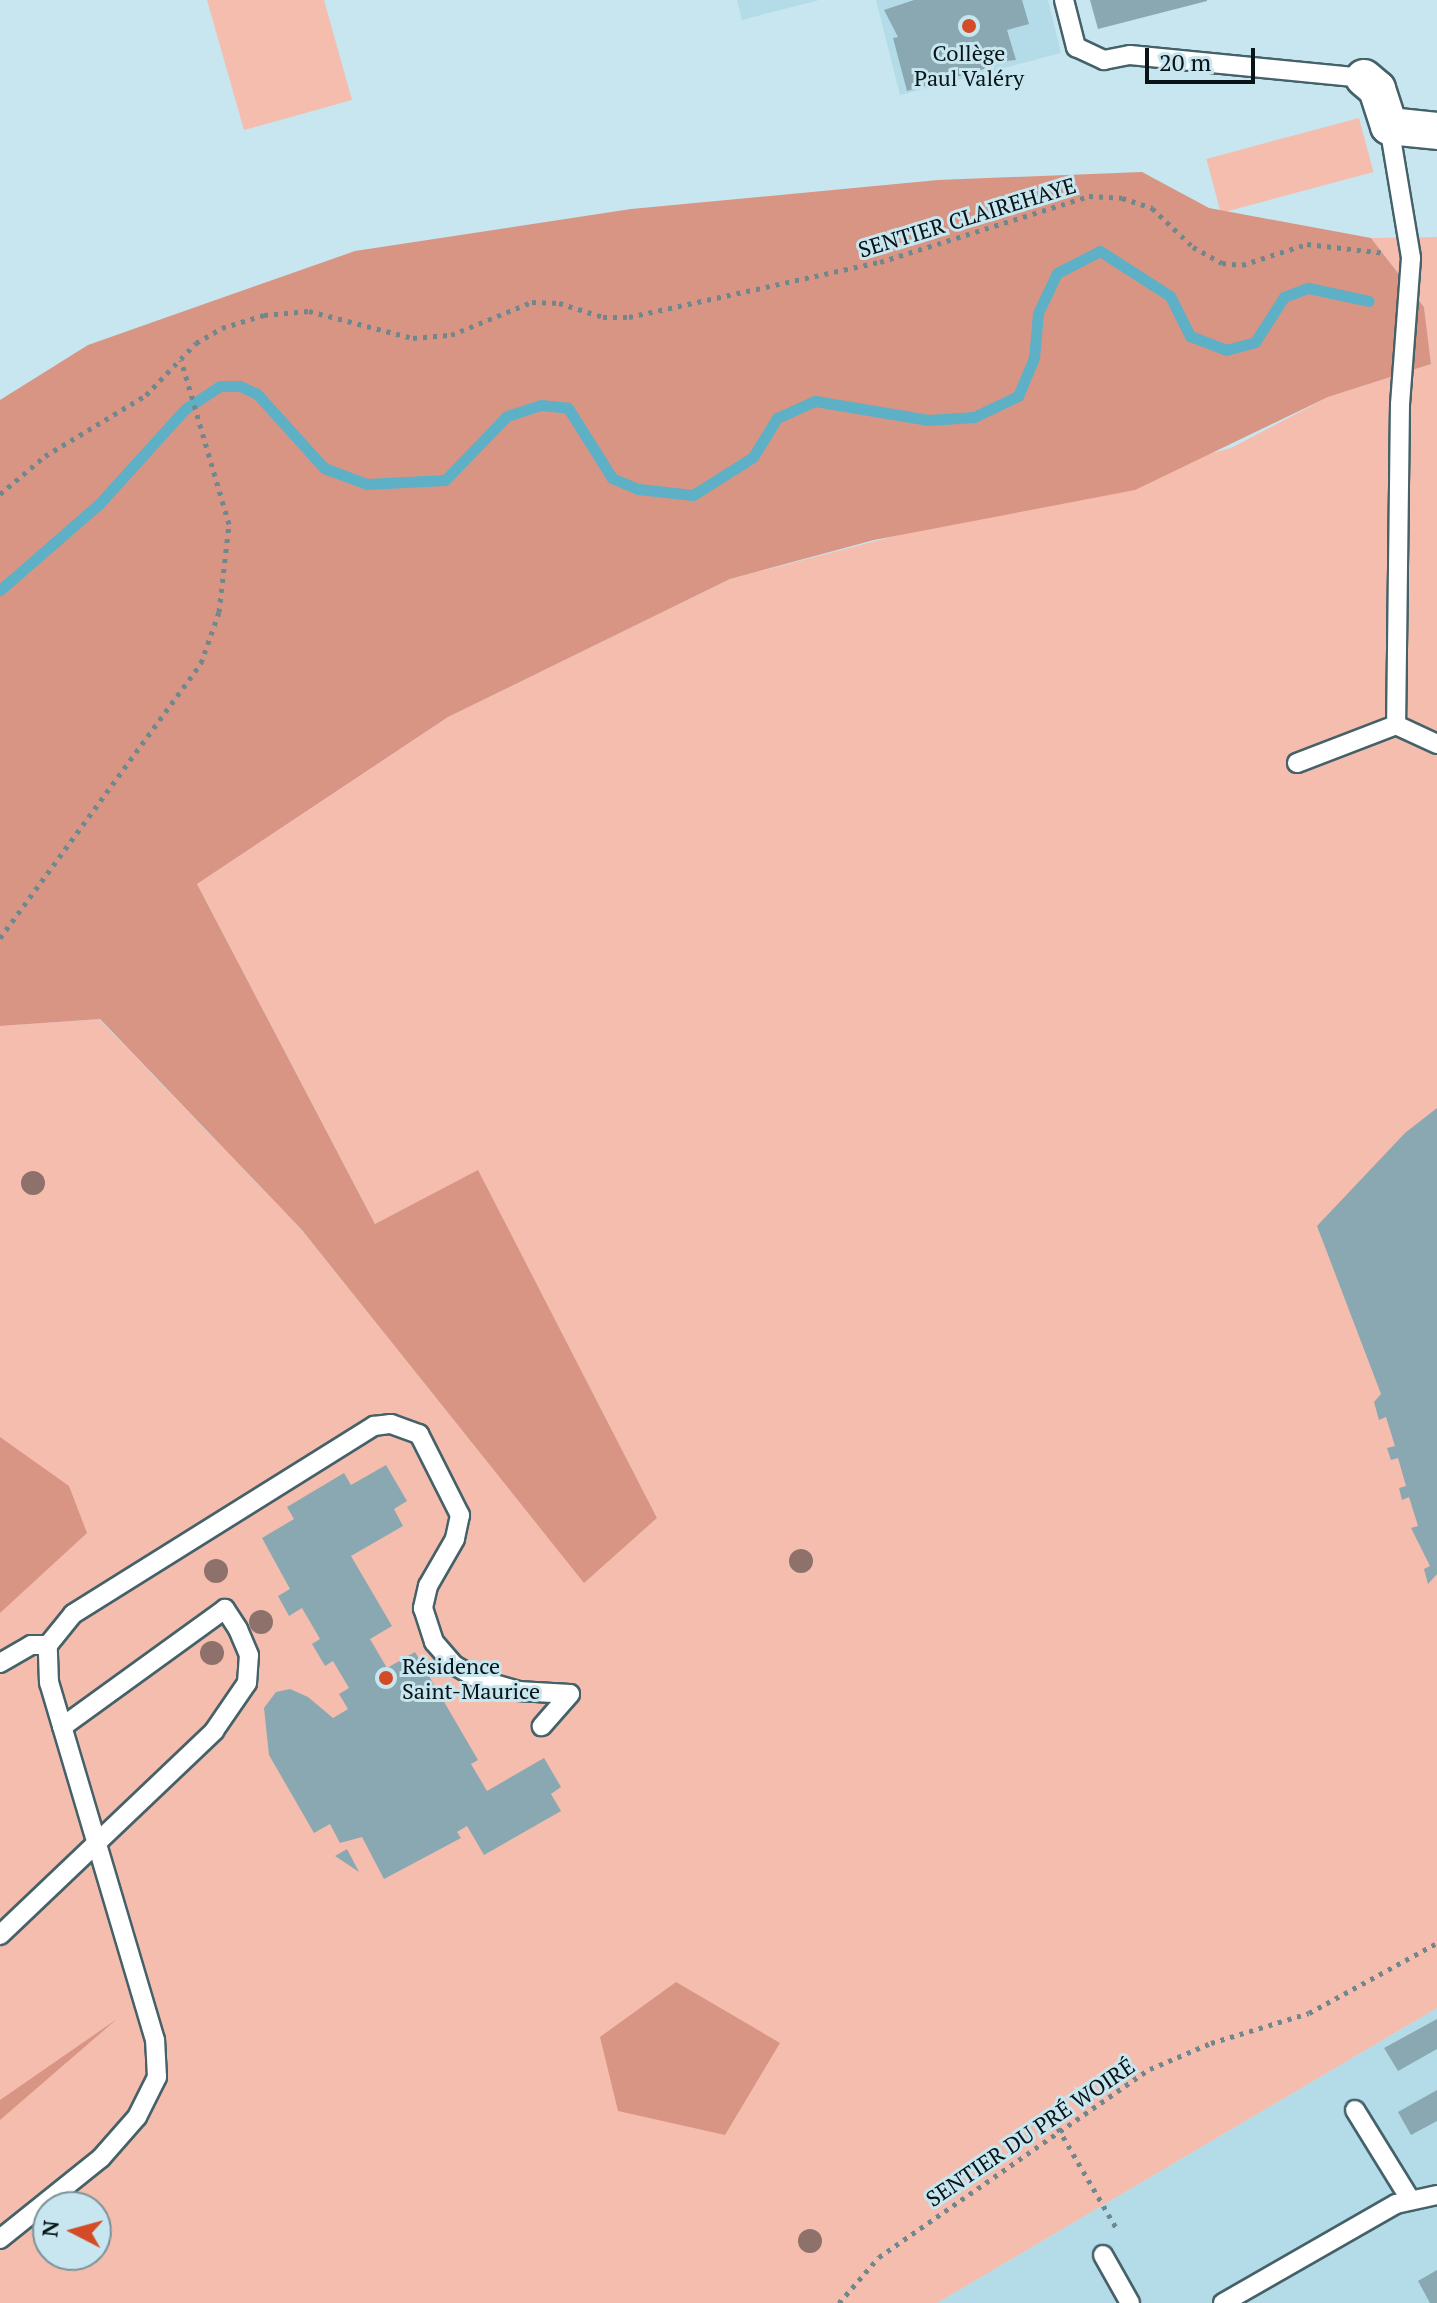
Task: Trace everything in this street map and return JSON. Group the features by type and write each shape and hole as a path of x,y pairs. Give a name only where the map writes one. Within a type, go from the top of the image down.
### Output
{"street":[{"path":"1364,78 1377,89 1389,126 1437,131"}],"lane":[{"path":"1064,0 1076,47 1104,60 1130,55 1364,78"},
{"path":"1389,126 1411,258 1400,404 1396,725"},
{"path":"1297,763 1396,725 1437,744"},
{"path":"0,2239 101,2158 137,2117 157,2077 155,2040 49,1683 48,1645 73,1614 374,1426 391,1424 419,1434 460,1515 455,1539 428,1586 423,1608 434,1642 454,1665 480,1680 518,1691 570,1694 542,1726"},
{"path":"0,1935 96,1840 214,1731 247,1683 249,1655 238,1629 225,1609 62,1727"},
{"path":"0,1663 31,1645 48,1645"},
{"path":"1355,2110 1410,2199"},
{"path":"1223,2303 1410,2199 1437,2195"},
{"path":"1103,2255 1130,2303"}],"path":[{"name":"SENTIER CLAIREHAYE","path":"181,360 222,328 264,315 309,311 413,338 451,335 532,302 559,303 603,317 629,317 709,295 880,262 1089,196 1122,198 1152,208 1193,247 1222,263 1242,265 1307,244 1411,258"},
{"path":"0,938 201,663 219,612 229,524 181,360"},
{"path":"0,494 45,456 146,395 181,360"},
{"name":"SENTIER DU PRÉ WOIRÉ","path":"839,2303 879,2257 1058,2128 1150,2069 1211,2043 1309,2013 1437,1943"},
{"path":"1058,2128 1125,2242"}],"shaded area":[{"path":"207,0 324,0 352,100 244,130"},
{"path":"737,0 819,0 742,20"},
{"name":"Collège Paul Valéry","path":"876,0 1048,0 1061,53 900,95"},
{"path":"1359,118 1373,172 1221,213 1206,159"},
{"path":"1142,172 1209,208 1371,238 1424,307 1431,364 1328,397 1135,490 874,540 730,579 448,717 197,884 375,1224 478,1170 657,1518 584,1583 302,1230 100,1019 0,1026 0,400 88,345 355,251 631,209 938,180"},
{"path":"1437,237 1437,2008 937,2303 0,2303 0,1026 99,1019 302,1230 584,1582 657,1518 478,1171 375,1224 197,884 448,717 730,579 1231,448 1328,397 1431,364 1424,307 1371,238"},
{"path":"0,1437 69,1486 87,1533 0,1613"},
{"path":"676,1982 780,2043 725,2135 618,2111 600,2037"},
{"path":"1437,2008 1437,2303 937,2303"},
{"path":"117,2019 0,2120 0,2100"}],"building":[{"name":"Collège Paul Valéry","path":"914,0 1022,0 1029,24 1007,30 1016,60 985,63 987,68 907,91 893,38 898,37 884,10"},
{"path":"1090,0 1207,0 1207,1 1098,29"},
{"path":"1437,1108 1437,1574 1428,1584 1424,1569 1430,1566 1411,1528 1418,1526 1409,1497 1402,1500 1399,1488 1406,1486 1398,1458 1391,1460 1387,1448 1395,1446 1386,1417 1379,1420 1374,1402 1381,1394 1317,1226 1405,1133"},
{"name":"Résidence Saint-Maurice","path":"386,1465 407,1501 394,1509 403,1526 351,1556 392,1626 370,1639 387,1668 415,1652 478,1760 471,1764 487,1791 544,1758 561,1787 551,1794 561,1811 484,1855 467,1826 457,1832 461,1838 384,1879 362,1837 340,1843 330,1824 314,1833 269,1755 264,1708 276,1692 290,1689 308,1697 333,1718 348,1709 339,1694 349,1688 333,1661 325,1666 312,1644 320,1639 302,1608 289,1616 278,1596 290,1589 262,1538 294,1519 287,1507 344,1473 351,1485"},
{"path":"347,1849 359,1872 335,1856"},
{"path":"1437,2019 1437,2049 1398,2071 1384,2048"},
{"path":"1437,2090 1437,2121 1411,2135 1398,2112"},
{"path":"1437,2270 1437,2303 1430,2303 1418,2281"}],"waterway":[{"path":"0,590 99,504 185,409 220,386 240,386 257,394 324,468 367,484 445,480 507,416 541,405 568,408 612,478 638,489 693,495 753,457 777,418 815,401 928,420 974,417 1018,396 1034,358 1038,313 1057,273 1100,251 1170,296 1190,336 1226,350 1255,342 1284,297 1308,288 1369,301"}],"place":[{"name":"Collège Paul Valéry","path":"969,26"},
{"name":"Résidence Saint-Maurice","path":"386,1678"}]}
